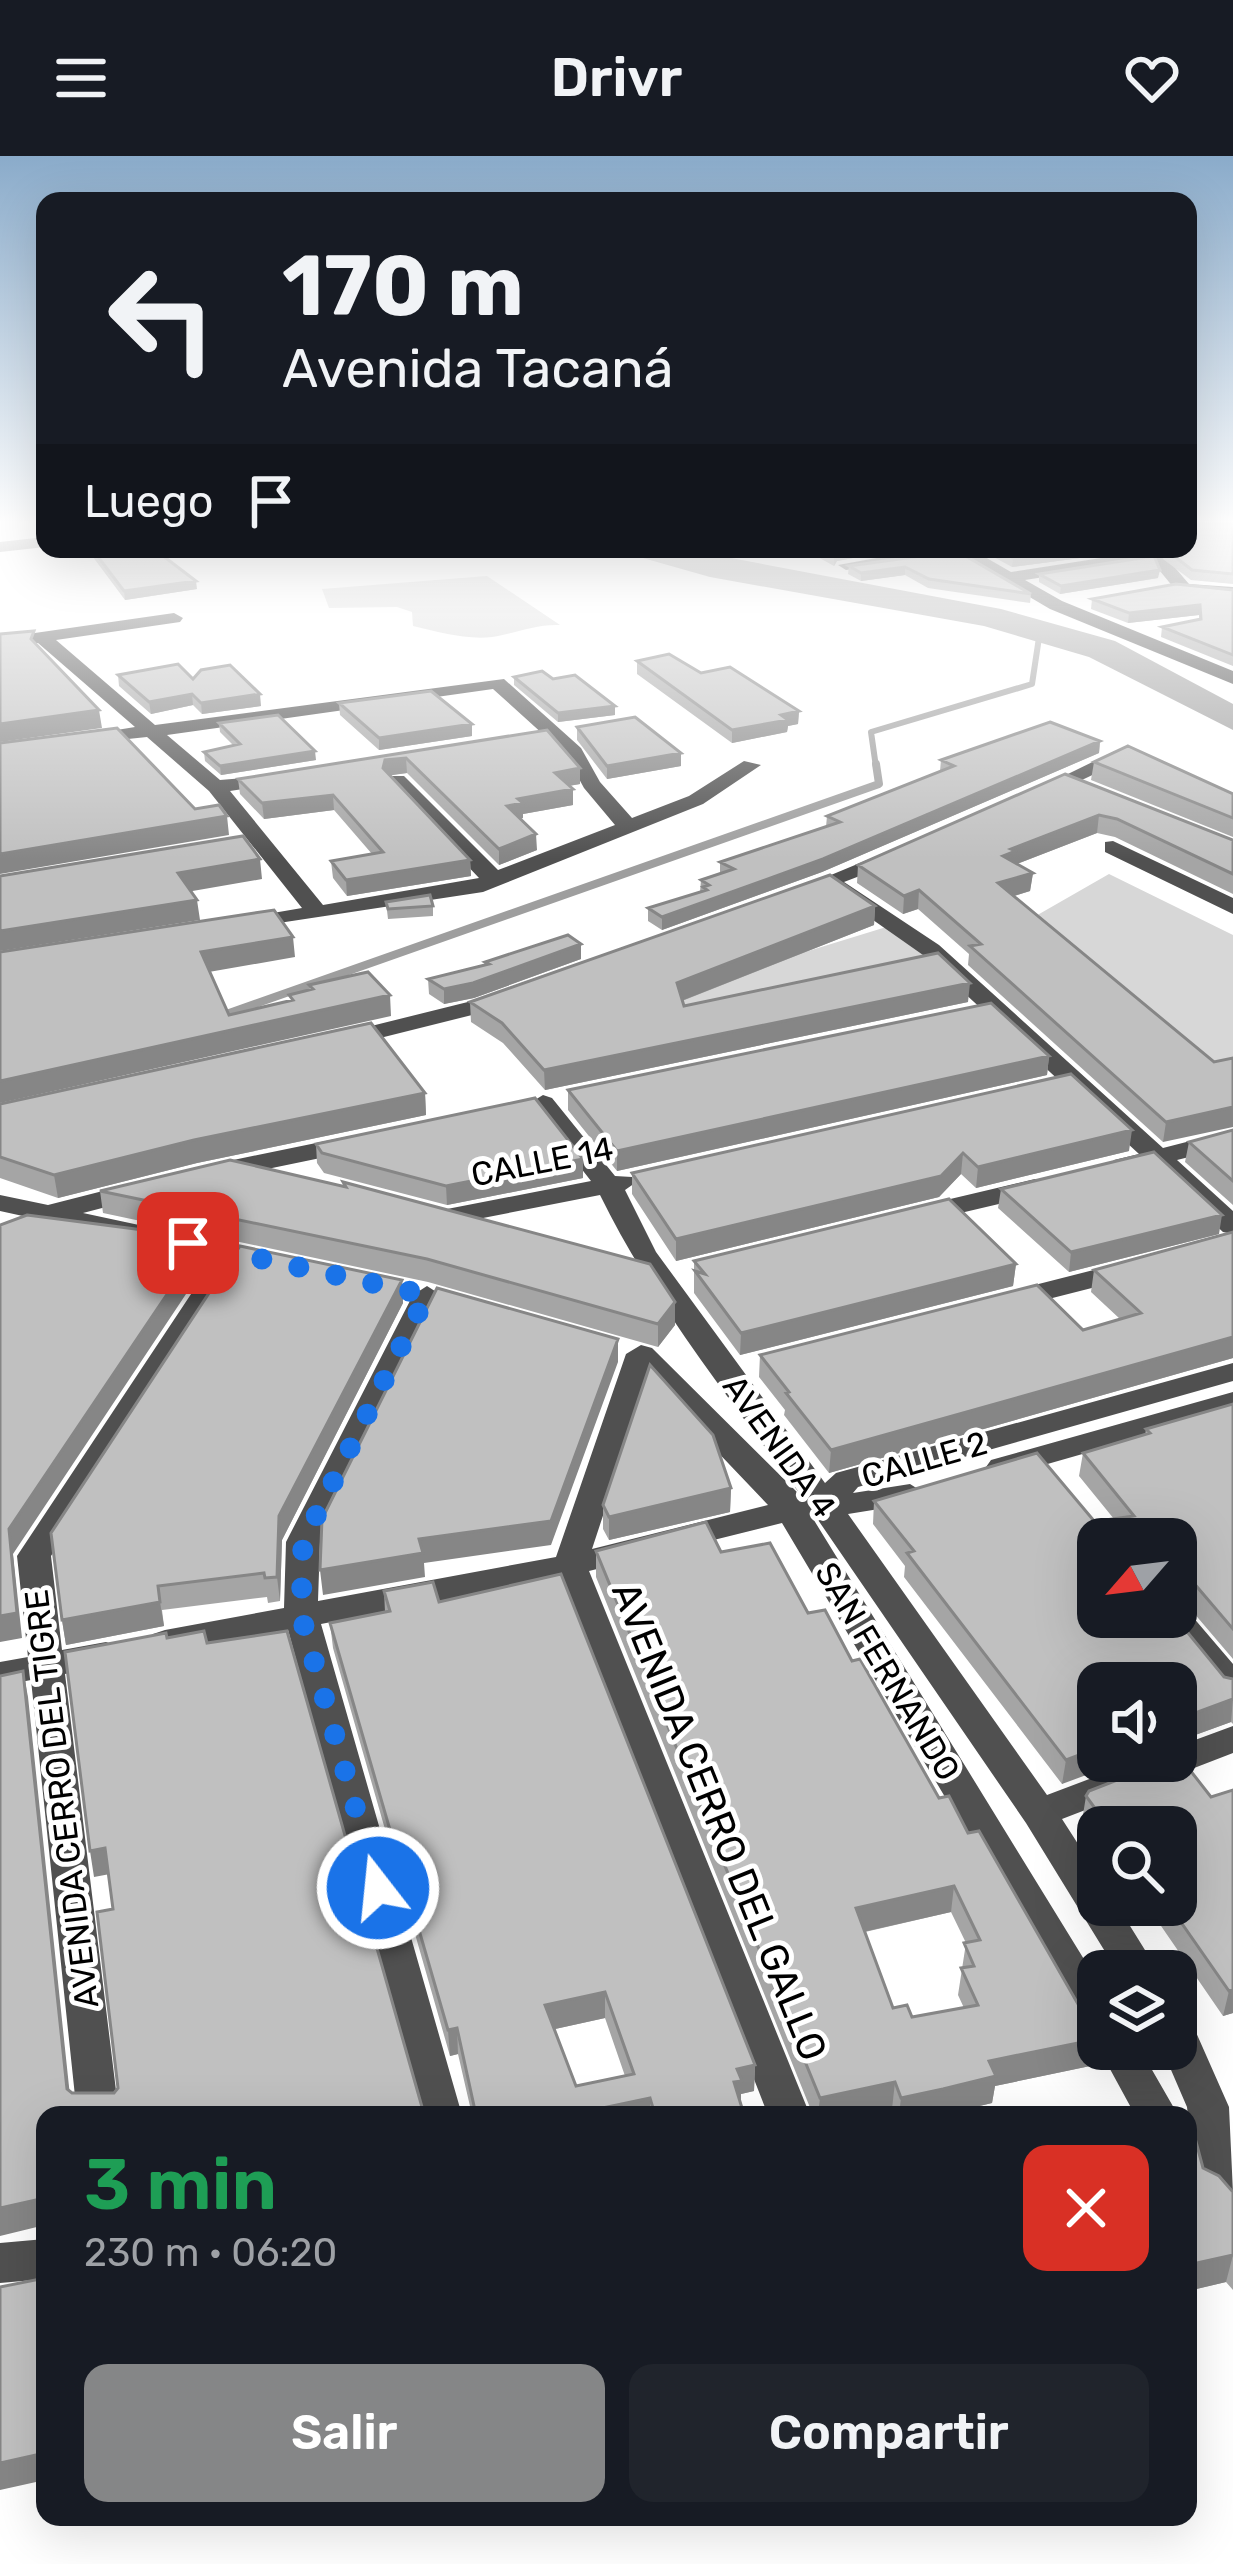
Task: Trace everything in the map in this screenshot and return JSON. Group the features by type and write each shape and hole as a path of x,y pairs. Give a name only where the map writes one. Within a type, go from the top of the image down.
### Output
{"street":[{"path":"0,643 60,634"},
{"path":"1130,634 1233,678"},
{"path":"42,637 155,730 216,788 251,843 316,911"},
{"path":"1196,662 1233,653"},
{"path":"66,743 497,683 629,828"},
{"path":"545,736 589,728"},
{"path":"1023,800 1076,786 1115,757"},
{"path":"225,928 455,892 496,880 697,800 751,765"},
{"path":"396,766 472,861 496,880"},
{"path":"216,788 302,775"},
{"path":"788,897 917,845"},
{"path":"1113,847 1233,907"},
{"path":"832,881 899,923 1061,1084 1158,1157 1233,1226"},
{"path":"321,1046 482,1008 525,992"},
{"name":"AVENIDA 4","path":"543,1103 609,1186 644,1256 675,1274 737,1369 807,1507 1039,1813 1125,1950"},
{"path":"198,1175 384,1136"},
{"path":"889,1222 1233,1138"},
{"path":"248,1165 314,1182"},
{"name":"CALLE 14","path":"512,1234 436,1214 655,1175"},
{"path":"0,1237 26,1207 156,1186"},
{"path":"26,1207 276,1263"},
{"name":"AVENIDA CERRO DEL TIGRE","path":"97,2106 34,1556 232,1253"},
{"path":"979,1308 1164,1261"},
{"path":"620,1265 675,1274"},
{"path":"427,1296 303,1542 301,1615 438,2106"},
{"name":"SAN FERNANDO","path":"630,1352 807,1507 1077,1980"},
{"name":"AVENIDA CERRO DEL GALLO","path":"630,1352 570,1565 784,2106"},
{"name":"CALLE 2","path":"807,1507 848,1480 1233,1372"},
{"path":"1221,1404 1233,1433"},
{"name":"CALLE 2","path":"807,1507 867,1507 1221,1404"},
{"path":"1040,1456 1067,1490"},
{"path":"0,1673 570,1565 807,1507"},
{"path":"1191,1638 1233,1688"},
{"path":"1197,1752 1233,1738"},
{"path":"1039,1813 1120,1782"},
{"path":"1131,2070 1153,2106"},
{"path":"1192,2070 1208,2108 1213,2174"},
{"path":"1197,2110 1208,2108"},
{"path":"0,2263 36,2260"}],"shaded area":[{"path":"1109,874 1233,935 1233,1075 1211,1080 1027,921"},
{"path":"896,924 947,967 523,1039"}],"building":[{"path":"0,634 33,634 31,639 99,710 0,724"},
{"path":"1181,634 1233,634 1233,655"},
{"path":"669,654 701,673 730,667 799,711 781,715 788,720 732,730 637,661"},
{"path":"178,664 193,679 201,670 230,665 260,694 201,703 192,694 149,702 118,675"},
{"path":"542,671 553,679 575,675 615,706 558,713 514,677"},
{"path":"431,691 472,724 379,738 339,703"},
{"path":"278,715 315,751 220,766 204,752 240,744 219,723"},
{"path":"635,717 681,753 607,766 577,727"},
{"path":"1050,722 1100,741 823,859 662,917 648,908 707,890 703,887 709,885 701,880 734,869 720,862 840,822 827,816 954,766 941,760"},
{"path":"117,728 195,809 219,805 227,816 0,854 0,743"},
{"path":"547,730 580,768 555,773 573,789 518,799 523,803 507,806 536,834 499,849 406,758 385,760 383,768 470,860 346,880 331,861 383,852 333,795 262,803 238,779"},
{"path":"1128,746 1233,794 1233,818 1094,762"},
{"path":"1065,774 1233,840 1233,874 1099,815 1011,849 1016,851 1003,856 1033,873 998,883 1214,1062 1233,1058 1233,1107 1166,1122 970,946 981,944 919,890 904,896 858,865"},
{"path":"243,836 260,859 178,873 197,900 0,931 0,876"},
{"path":"830,875 875,906 677,983 684,1006 938,953 970,983 544,1070 502,1023 470,1002"},
{"path":"430,895 433,906 388,909 386,902"},
{"path":"274,910 293,937 201,952 229,1015 293,1000 289,995 313,989 309,985 368,972 390,995 0,1081 0,952"},
{"path":"568,935 581,944 473,983 444,989 428,979 489,964 485,962"},
{"path":"991,1003 1049,1056 617,1151 568,1090"},
{"path":"371,1023 425,1093 194,1140 54,1175 0,1157 0,1104"},
{"path":"1071,1074 1132,1130 978,1167 963,1153 941,1176 676,1239 632,1173"},
{"path":"535,1098 583,1159 446,1186 322,1153 316,1144"},
{"path":"1233,1130 1233,1181 1189,1142"},
{"path":"1154,1152 1222,1215 1071,1252 1001,1189"},
{"path":"230,1160 346,1187 343,1182 650,1264 675,1302 658,1324 427,1259 100,1191"},
{"path":"949,1199 1016,1264 741,1333 695,1271 705,1274 694,1261"},
{"path":"27,1215 205,1238 9,1529 17,1613 0,1616 0,1225"},
{"path":"1233,1232 1233,1337 831,1450 760,1355 1037,1285 1083,1330 1141,1313 1094,1270"},
{"path":"240,1246 402,1280 279,1516 277,1577 265,1578 264,1573 158,1586 160,1602 62,1620 51,1533"},
{"path":"437,1288 618,1339 551,1521 419,1539 423,1553 320,1570 322,1519"},
{"path":"650,1365 713,1435 731,1488 609,1517 603,1505"},
{"path":"1233,1404 1233,1629 1197,1587 1197,1518 1120,1518 1134,1516 1083,1453 1150,1433 1146,1429"},
{"path":"1037,1453 1092,1518 1077,1518 1077,1638 1192,1638 1224,1677 1233,1679 1233,1699 1197,1712 1197,1662 1077,1662 1077,1756 1066,1760 907,1553 914,1551 874,1501"},
{"path":"706,1522 721,1552 770,1543 808,1613 825,1610 852,1661 860,1659 939,1798 949,1796 968,1833 979,1831 1077,2002 1077,2043 989,2061 996,2076 901,2098 895,2082 820,2098 596,1551","holes":["954,1886 980,1940 964,1943 974,1966 961,1968 978,2005 912,2017 907,2005 893,2008 856,1908"]},
{"path":"561,1574 755,2065 737,2069 742,2081 734,2082 741,2106 652,2106 650,2098 612,2106 474,2106 457,2028 448,2030 330,1623 390,1611 384,1591 433,1582 439,1602","holes":["605,1992 634,2074 576,2086 545,2005"]},
{"path":"204,1631 207,1643 287,1631 422,2106 36,2106 36,2200 0,2208 0,1676 23,1671 67,2089 114,2093 118,2088 97,1912 113,1909 105,1848 90,1851 65,1652 166,1633 167,1638"},
{"path":"1197,1779 1211,1797 1233,1790 1233,1990 1229,1991 1184,1926 1197,1926 1197,1806 1093,1806 1086,1796 1112,1782"},
{"path":"1197,2146 1203,2168 1219,2176 1233,2192 1233,2255 1197,2263"},
{"path":"36,2280 36,2455 0,2463 0,2287"}],"waterway":[{"path":"876,767 871,732 1032,684 1039,634"},
{"path":"1052,634 1102,649 1233,719"},
{"path":"215,1018 879,784 876,764"}],"route":[{"path":"188,1243 427,1295 303,1542 301,1615 378,1888"}]}
